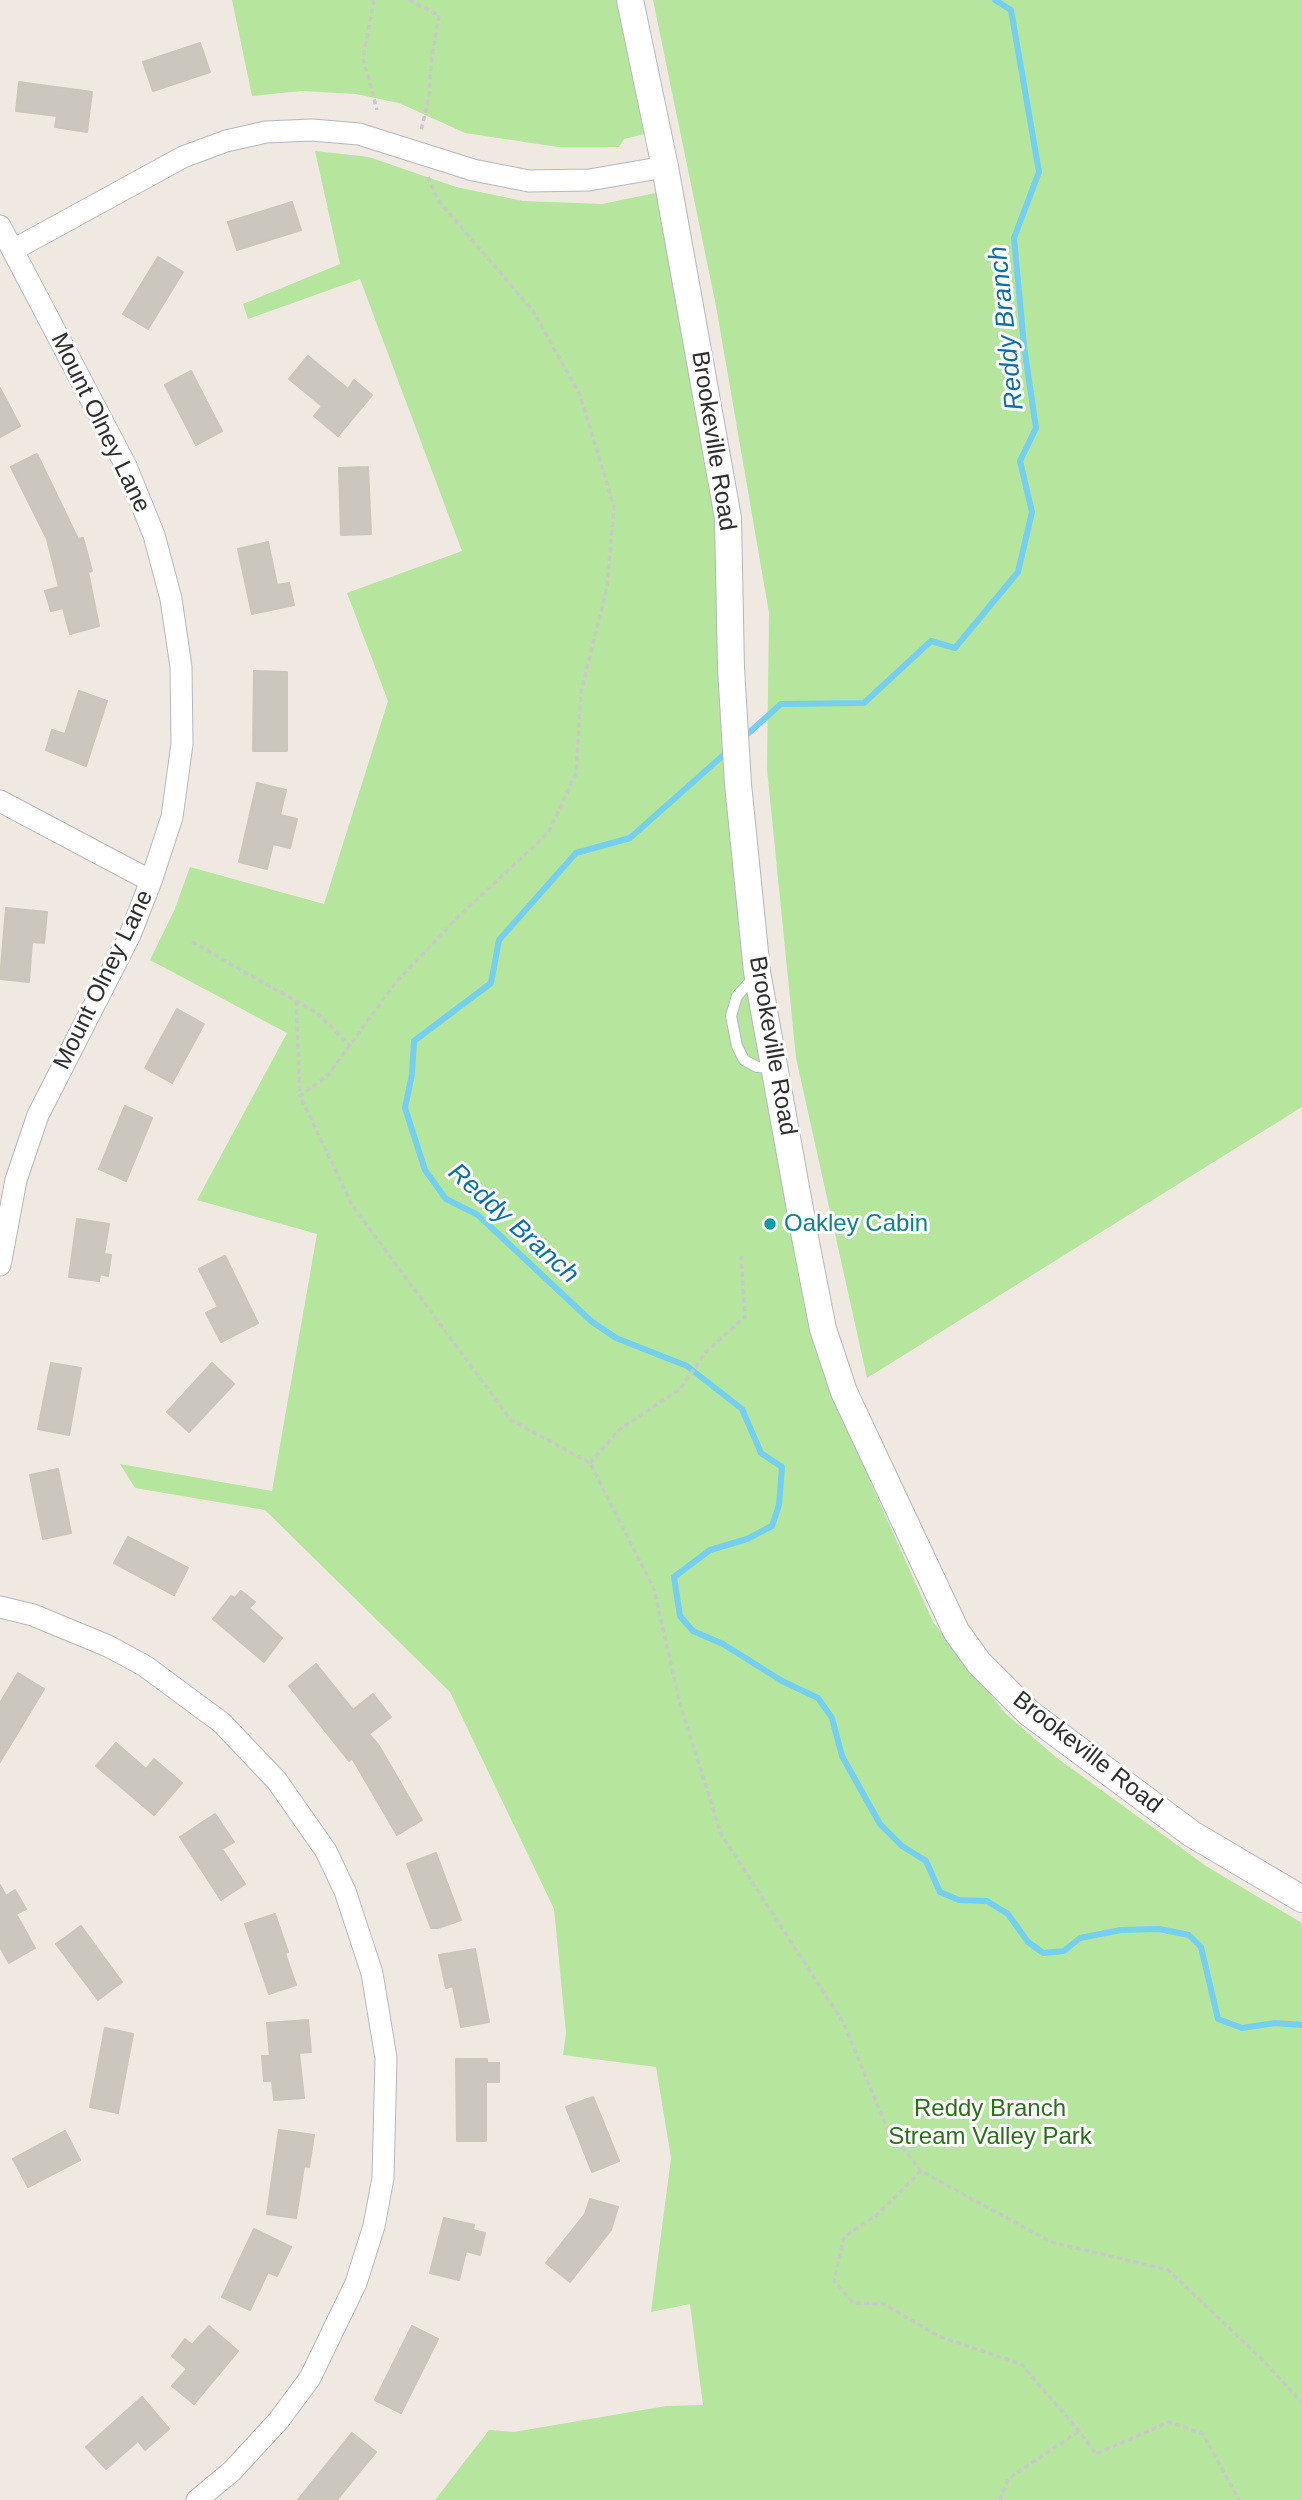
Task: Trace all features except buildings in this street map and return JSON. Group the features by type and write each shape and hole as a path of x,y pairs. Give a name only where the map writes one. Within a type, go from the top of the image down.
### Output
{"street":[{"name":"Brookeville Road","path":"630,0 665,167 729,519 731,668 738,784 759,979 824,1329 844,1392 956,1631 979,1663 1029,1713 1192,1835 1302,1899"},
{"path":"13,250 183,157 226,141 266,131 312,130 359,134 473,170 530,181 589,180 665,167"},
{"name":"Mount Olney Lane","path":"0,226 126,466 153,535 171,599 181,667 182,744 172,817 152,881 130,935 38,1115 16,1180 0,1265"},
{"path":"0,801 152,881"},
{"path":"0,1607 33,1615 108,1646 145,1666 222,1723 277,1781 326,1851 345,1891 372,1973 386,2058 383,2178 374,2226 356,2283 310,2378 286,2410 232,2471 197,2500"}],"path":[{"path":"374,0 363,58 377,110"},
{"path":"300,1096 328,1075 396,982 461,914 548,833 576,774 581,692 607,587 614,507 580,395 533,311 438,200 416,152 429,97 431,63 439,15 409,0"},
{"path":"192,942 317,1013 350,1046"},
{"path":"296,1001 300,1096 352,1205 511,1420 590,1463 654,1589 680,1704 721,1835 843,2022 887,2128 921,2171 1051,2242 1168,2270 1263,2360 1302,2403"},
{"path":"590,1463 620,1429 680,1389 706,1352 745,1317 741,1256"},
{"path":"921,2171 878,2214 844,2237 834,2281 853,2303 884,2304 938,2336 1021,2364 1096,2454 1169,2421 1203,2434 1239,2500"},
{"path":"1000,2500 1008,2479 1079,2431"}],"green space":[{"path":"232,0 626,0 653,132 624,139 619,147 558,147 465,133 399,103 356,94 302,91 252,96"},
{"path":"653,0 1302,0 1302,1107 867,1378 796,1058 767,769 769,613 716,306"},
{"name":"Reddy Branch Stream Valley Park","path":"315,151 369,157 456,187 523,201 602,204 665,191 705,374 733,667 807,1314 873,1488 933,1622 1005,1713 1057,1758 1206,1866 1302,1923 1302,2500 435,2500 489,2430 514,2432 666,2406 703,2405 690,2304 651,2312 671,2158 656,2067 563,2055 566,2033 554,1909 450,1692 265,1510 135,1488 120,1464 272,1491 317,1234 197,1200 287,1033 150,960 174,911 190,867 324,904 388,701 347,593 462,551 360,279 248,319 243,304 340,264"}],"waterway":[{"name":"Reddy Branch","path":"744,737 781,704 864,703 931,641 955,648 1018,572 1032,512 1020,461 1036,428 1024,346 1014,238 1039,172 1011,10 995,0"},
{"name":"Reddy Branch","path":"728,751 630,838 576,853 499,940 491,983 414,1041 412,1074 405,1108 425,1170 446,1199 478,1215 591,1321 616,1338 687,1366 742,1409 761,1453 782,1467 779,1505 772,1526 747,1539 710,1550 674,1577 680,1616 693,1631 723,1644 782,1681 818,1698 832,1718 842,1756 880,1824 902,1846 926,1861 940,1892 959,1900 987,1901 1008,1914 1028,1942 1043,1953 1064,1951 1080,1938 1121,1930 1159,1929 1189,1935 1201,1947 1218,2019 1242,2028 1275,2023 1302,2025"}],"place":[{"name":"Oakley Cabin","path":"770,1224"}]}
